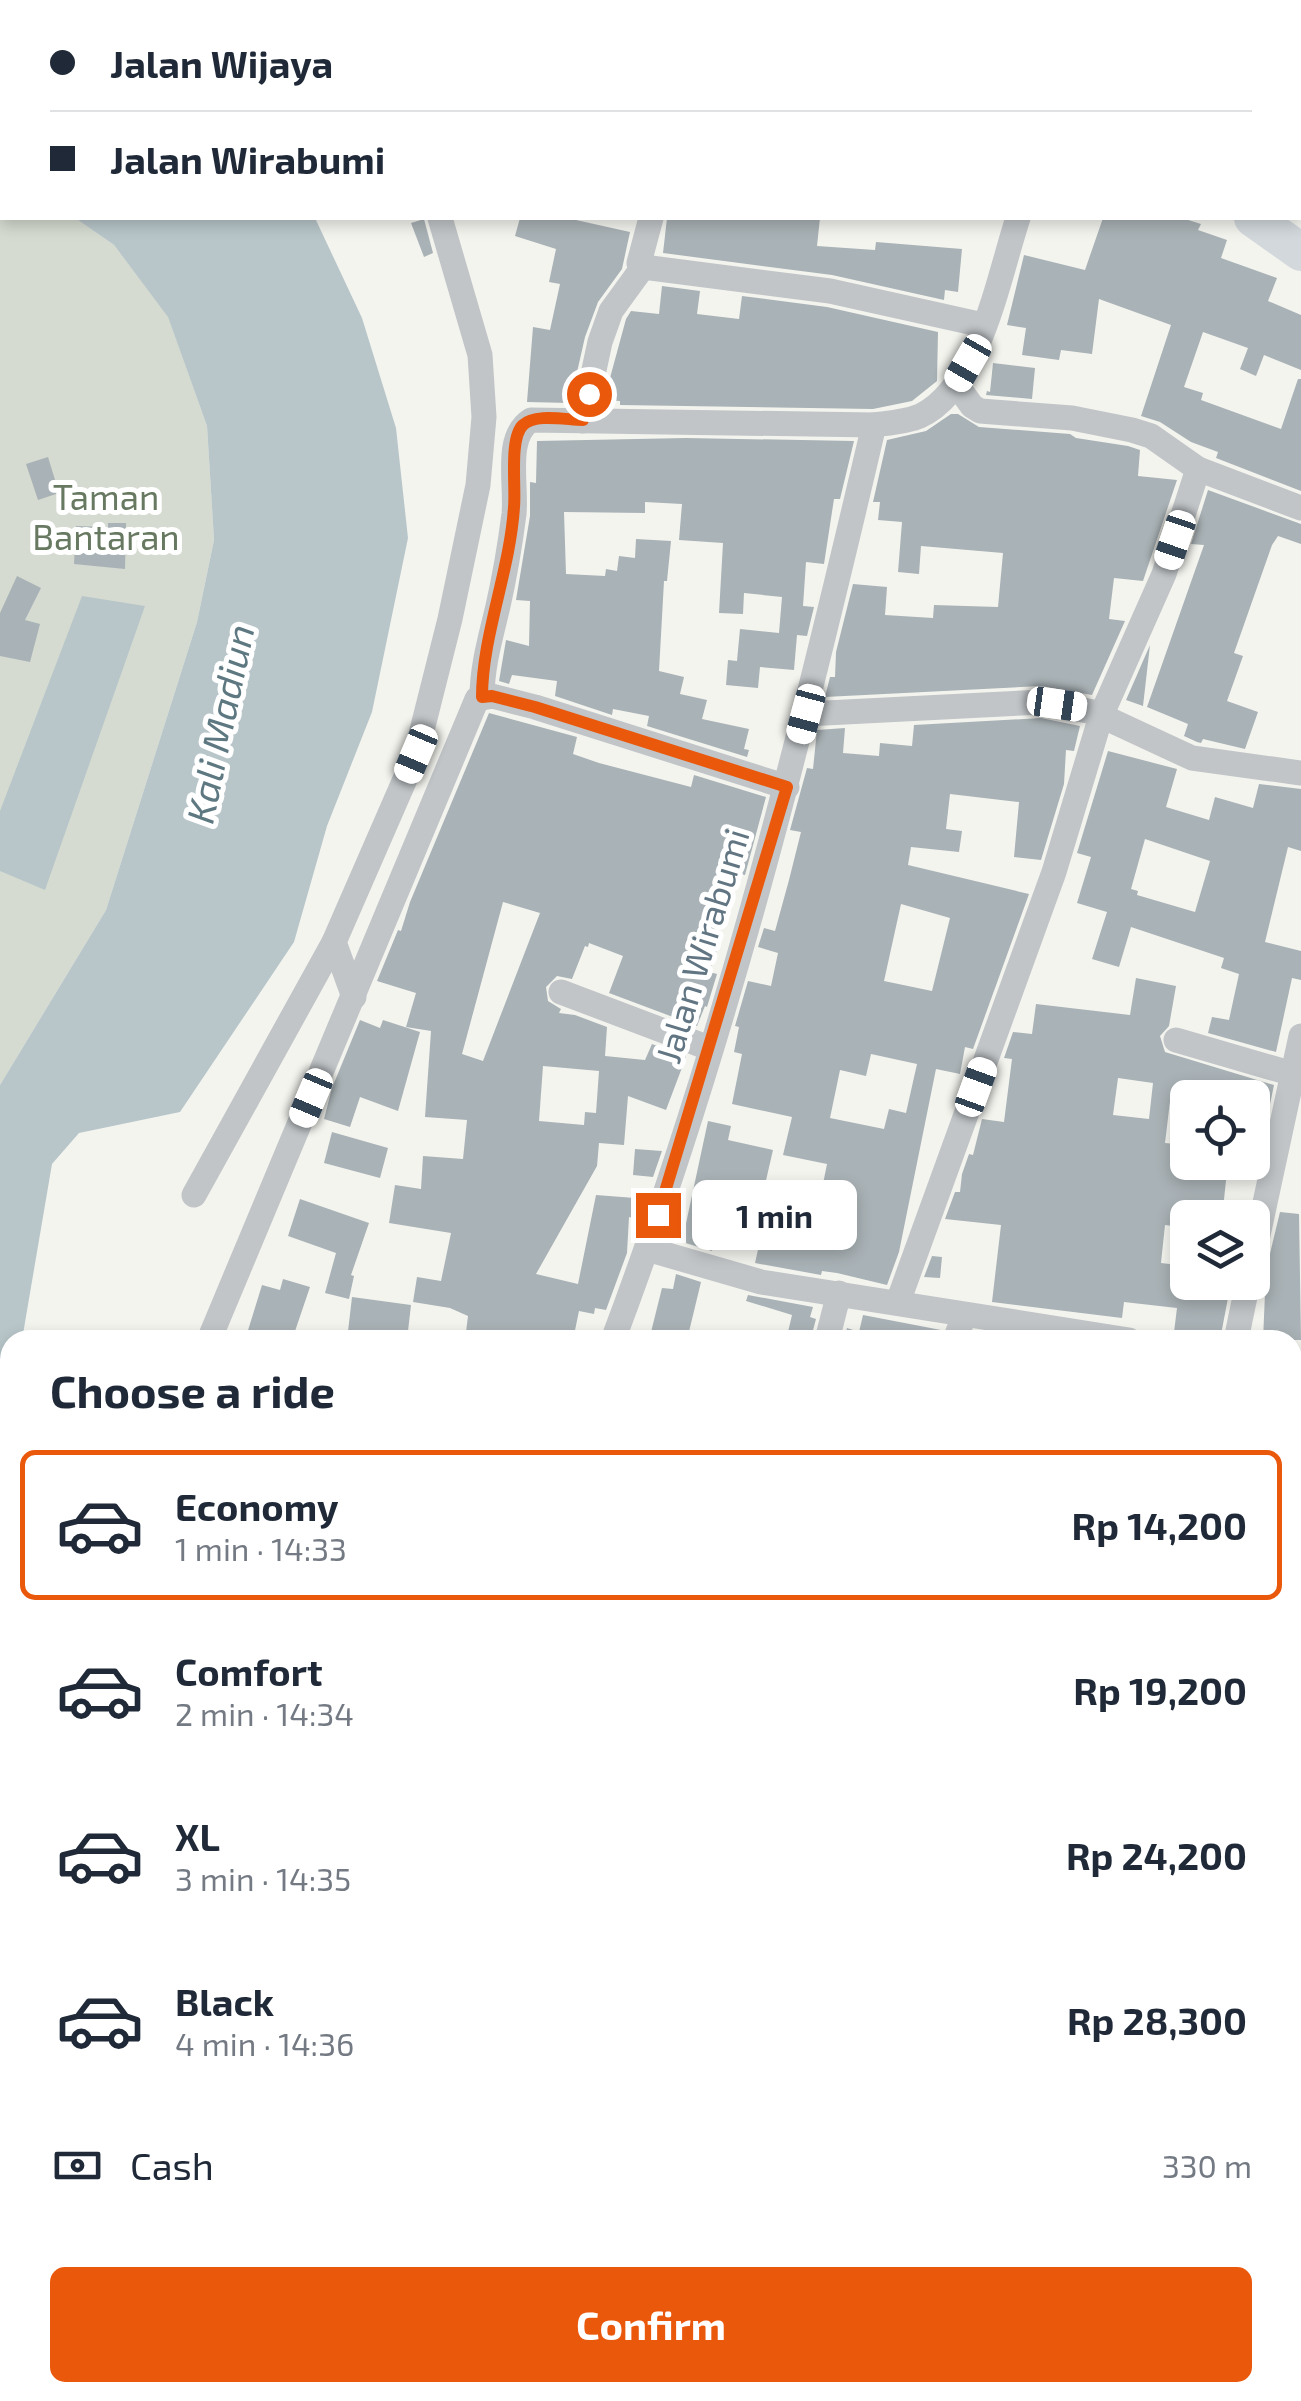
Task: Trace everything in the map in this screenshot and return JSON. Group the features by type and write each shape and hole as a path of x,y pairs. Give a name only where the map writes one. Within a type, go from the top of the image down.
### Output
{"street":[{"path":"194,1195 334,942 416,754 478,485 484,417 480,355 441,220"},
{"path":"649,220 639,254 639,263 644,267 830,290 983,325"},
{"path":"482,697 482,678 506,573 516,438 521,426 531,420 874,425 920,416 948,396 956,384 983,325 1017,220"},
{"path":"1256,220 1301,252"},
{"path":"583,420 611,311 644,267"},
{"path":"956,384 980,411 1072,418 1132,430 1160,442 1198,470 1301,508"},
{"name":"Jalan Wirabumi","path":"617,1330 648,1248 787,787 874,425"},
{"path":"898,1302 1054,872 1101,716 1164,574 1198,470"},
{"path":"213,1330 472,706 482,697 492,696 535,707 787,787"},
{"path":"806,714 1042,702 1078,706 1192,758 1301,774"},
{"path":"334,942 354,998"},
{"path":"561,992 709,1048"},
{"path":"1266,1200 1301,1036"},
{"path":"1176,1040 1293,1074"},
{"path":"648,1248 761,1282 898,1302 959,1328 987,1330"},
{"path":"830,1330 840,1294"},
{"path":"1238,1330 1244,1300"}],"green space":[{"name":"Taman Bantaran","path":"0,220 78,220 114,245 168,316 207,426 214,540 197,622 106,910 0,1085"}],"water":[{"name":"Kali Madiun","path":"78,220 316,220 362,318 396,428 408,538 372,712 327,826 294,942 180,1112 79,1133 52,1164 24,1330 0,1330 0,1085 106,910 197,622 214,540 207,426 168,317 114,245"},
{"path":"82,596 145,606 45,890 0,871 0,811"}],"building":[{"path":"424,220 433,253 424,257 411,223"},
{"path":"519,220 576,220 630,232 622,269 598,302 585,337 570,403 527,402 533,327 550,330 560,284 549,282 556,249 515,236"},
{"path":"667,220 820,220 817,246 875,250 876,242 962,249 958,292 945,290 944,300 832,275 663,253"},
{"path":"1102,220 1188,220 1201,224 1198,230 1227,240 1221,258 1277,278 1268,301 1301,315 1301,370 1264,355 1256,376 1240,369 1248,348 1203,332 1184,387 1203,393 1201,400 1281,429 1301,379 1301,491 1216,458 1218,452 1141,416 1171,325 1099,299 1092,354 1061,350 1059,360 1022,355 1026,328 1007,325 1024,255 1085,270"},
{"path":"662,286 700,291 697,314 739,319 742,296 827,307 938,332 937,381 912,401 873,409 620,405 620,401 604,400 626,319 631,311 659,314"},
{"path":"993,363 1035,368 1032,399 986,395 990,392"},
{"path":"951,414 979,427 1070,434 1128,446 1140,450 1138,476 1177,480 1143,581 1114,578 1109,619 1125,621 1092,695 1041,686 825,697 830,677 835,677 836,652 853,584 887,587 885,615 933,618 934,605 998,607 1003,553 921,546 919,574 898,572 902,522 878,520 880,502 873,502 887,440 926,431"},
{"path":"537,441 854,441 840,499 834,499 824,564 806,562 803,606 814,607 807,636 797,635 794,670 760,667 758,688 726,685 728,660 737,661 740,629 779,633 782,597 744,593 743,614 719,613 723,543 679,540 682,504 645,502 645,513 564,512 566,574 605,576 606,569 617,571 619,556 635,558 636,539 671,541 664,581 659,671 684,677 680,694 707,700 702,719 749,729 744,749 749,750 747,757 647,726 649,716 613,709 612,715 555,696 557,681 512,675 509,684 499,681 506,640 529,646 530,601 516,600 530,516 530,482 536,483"},
{"path":"48,457 59,493 38,500 26,464"},
{"path":"1208,490 1301,524 1301,544 1278,536 1272,545 1234,653 1243,656 1227,701 1258,712 1245,749 1203,739 1197,742 1184,736 1188,724 1147,707 1204,545 1191,544"},
{"path":"108,523 126,523 125,569 74,564 76,526 108,527"},
{"path":"17,576 41,588 25,620 40,624 30,662 0,656 0,613"},
{"path":"1150,645 1143,706 1126,700"},
{"path":"489,713 577,737 573,754 599,763 691,787 694,775 766,797 745,875 731,872 712,942 719,945 709,972 717,974 697,1026 609,993 623,956 589,943 572,979 557,976 546,987 548,1001 561,1009 559,1013 607,1027 605,1056 645,1060 652,1044 686,1057 666,1110 628,1096 624,1145 599,1143 597,1166 536,1274 578,1284 596,1195 635,1198 633,1218 629,1217 627,1253 606,1310 595,1308 594,1314 579,1311 575,1330 466,1330 468,1316 450,1308 413,1302 417,1277 441,1281 451,1233 389,1223 395,1185 421,1189 423,1156 463,1159 467,1120 425,1117 431,1031 406,1027 416,993 377,981 398,930 401,931","holes":["503,902 540,913 483,1061 462,1054","543,1066 599,1071 596,1113 585,1112 584,1125 539,1121"]},
{"path":"1041,718 1080,726 1074,751 1066,750 1064,784 1041,860 1014,857 1019,802 950,794 946,829 962,831 959,852 911,847 908,865 1029,894 973,1049 965,1047 960,1074 936,1069 899,1252 887,1285 837,1273 822,1271 821,1275 755,1263 764,1223 813,1233 827,1164 783,1155 792,1117 732,1104 742,1054 734,1052 739,1027 735,1026 748,981 771,986 778,953 758,947 764,928 775,931 789,880 801,832 790,830 807,768 813,769 817,730 845,728 843,753 879,756 880,743 912,746 914,725","holes":["901,904 950,918 932,991 884,981","871,1054 917,1064 906,1113 889,1109 884,1129 830,1118 840,1070 866,1076"]},
{"path":"1108,751 1177,769 1166,807 1209,820 1215,797 1253,808 1259,784 1301,789 1301,851 1288,847 1265,942 1301,951 1301,980 1292,978 1276,1052 1208,1033 1212,1017 1229,1020 1239,974 1221,968 1224,958 1131,927 1119,967 1092,959 1107,912 1077,903 1091,857 1077,853","holes":["1145,839 1210,861 1195,912 1137,895 1138,891 1131,889"]},
{"path":"1136,978 1176,986 1169,1026 1160,1036 1165,1052 1257,1080 1170,1080 1165,1143 1170,1143 1170,1180 1226,1180 1224,1200 1170,1200 1170,1226 1165,1225 1161,1263 1170,1264 1170,1300 1228,1300 1222,1330 1174,1330 1177,1308 1124,1302 1122,1318 992,1302 1001,1225 945,1219 955,1192 960,1192 962,1174 969,1154 973,1155 982,1119 1004,1122 1012,1059 1004,1058 1013,1032 1032,1034 1036,1004 1130,1015","holes":["1118,1078 1153,1083 1149,1119 1113,1115"]},
{"path":"360,1020 380,1028 383,1020 420,1032 398,1111 360,1097 350,1127 324,1119 332,1088"},
{"path":"708,1121 731,1126 728,1140 773,1150 755,1228 718,1220 712,1251 682,1242"},
{"path":"332,1132 388,1148 380,1178 324,1163"},
{"path":"635,1149 662,1151 653,1177 633,1175"},
{"path":"300,1199 369,1223 351,1275 354,1276 349,1299 325,1293 336,1253 288,1236"},
{"path":"1280,1212 1299,1214 1301,1330 1263,1330 1265,1300 1270,1300 1270,1253"},
{"path":"932,1256 942,1257 940,1278 924,1277"},
{"path":"676,1274 701,1282 689,1330 652,1330 662,1288 673,1289"},
{"path":"283,1279 310,1287 295,1330 248,1330 262,1285 280,1290"},
{"path":"748,1295 813,1307 810,1317 816,1319 813,1330 788,1330 792,1315 746,1301"},
{"path":"352,1297 411,1305 408,1330 348,1330"},
{"path":"863,1315 941,1330 859,1330"}],"route":[{"path":"589,394 583,420 531,420 521,426 516,438 514,509 506,573 482,678 482,697 535,707 787,787 658,1215"}]}
